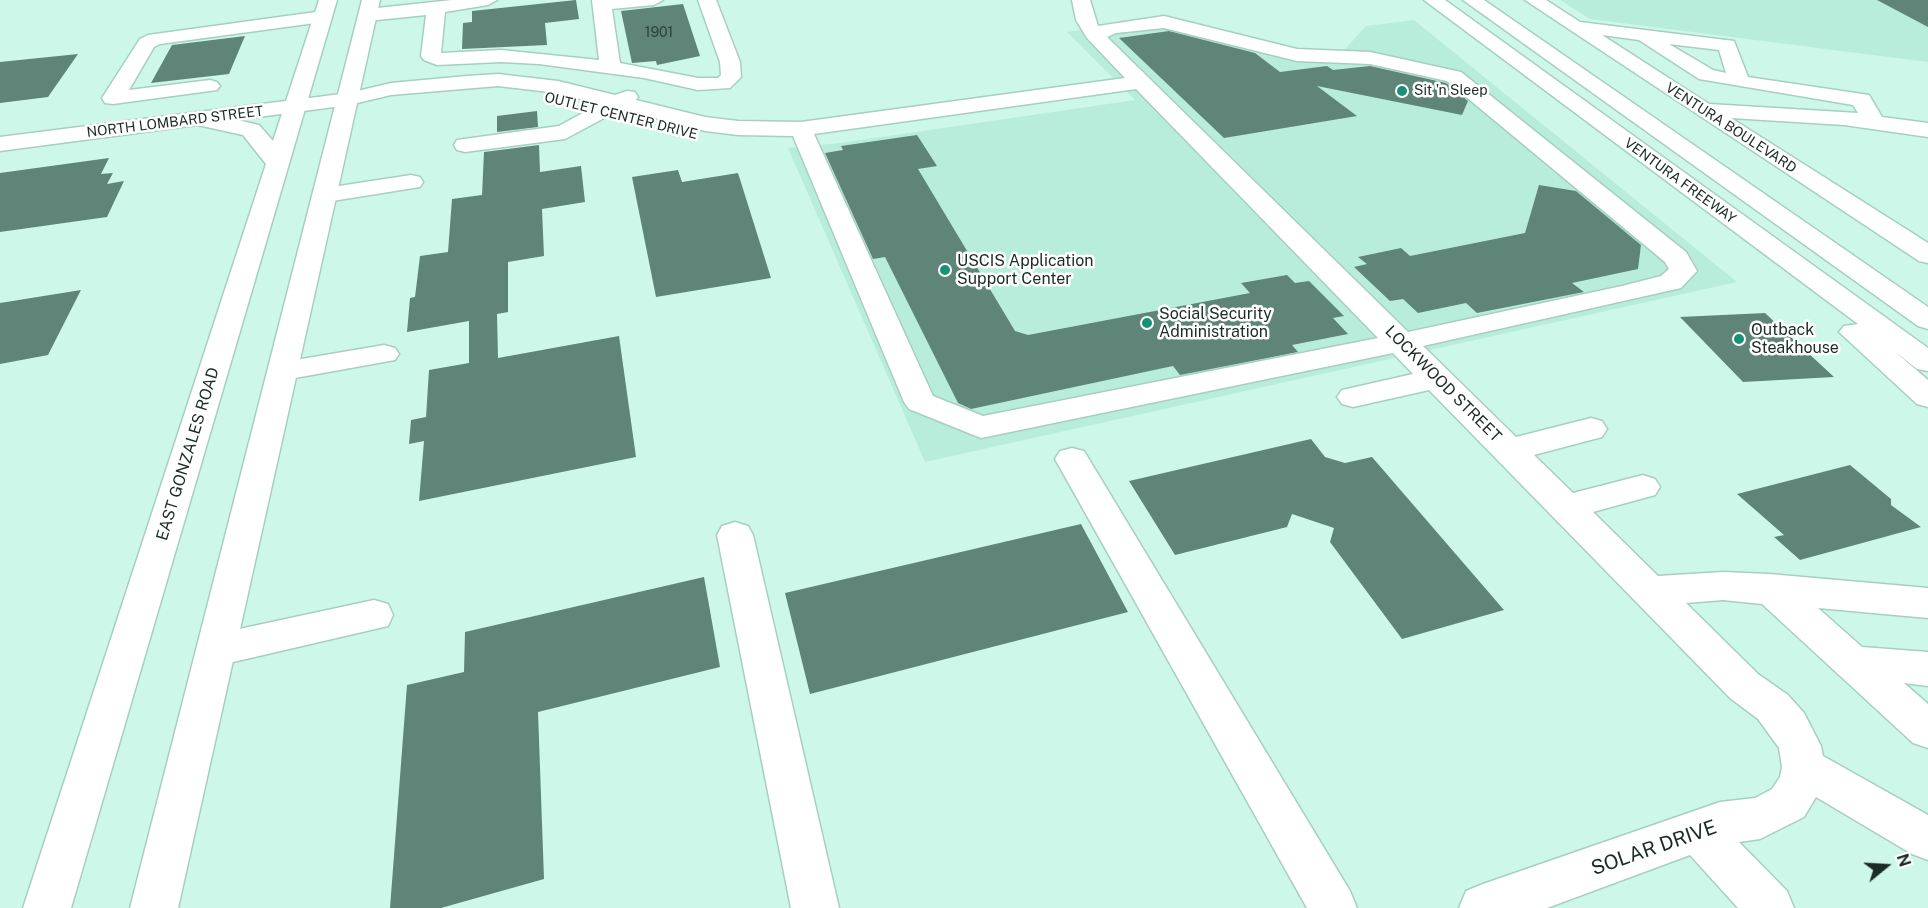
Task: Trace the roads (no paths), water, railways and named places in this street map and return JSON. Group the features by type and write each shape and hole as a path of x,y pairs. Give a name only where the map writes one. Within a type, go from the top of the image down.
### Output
{"main road":[{"path":"154,908 350,99 369,8 436,8 489,0"},
{"path":"610,66 601,3 654,0"},
{"path":"436,8 430,56 437,59 530,58 610,66 698,84 723,84 731,77 730,63 707,0"},
{"name":"LOCKWOOD STREET","path":"1081,0 1085,20 1096,38 1744,686 1773,707 1789,726 1800,746 1804,767"},
{"name":"VENTURA FREEWAY","path":"1433,0 1928,362"},
{"name":"VENTURA FREEWAY","path":"1472,0 1928,320"},
{"name":"VENTURA BOULEVARD","path":"1534,0 1928,255"},
{"path":"210,86 114,98 147,42 174,34 325,9"},
{"name":"EAST GONZALES ROAD","path":"47,908 325,9"},
{"path":"802,134 920,402 981,427 1401,342 1671,282 1683,271 1677,258 1454,76 1370,58 1297,55 1164,22 1101,30 1096,38"},
{"path":"1575,27 1726,45 1739,82"},
{"path":"1640,34 1706,75 1928,110"},
{"path":"1548,53 1928,293"},
{"path":"465,145 564,132 663,77"},
{"name":"OUTLET CENTER DRIVE","path":"350,99 489,92 546,96 609,106 690,135 732,139 802,134 1144,87"},
{"path":"148,125 166,92"},
{"name":"NORTH LOMBARD STREET","path":"0,144 350,99"},
{"path":"1861,100 1874,122"},
{"path":"1702,110 1802,115 1928,130"},
{"path":"1802,115 1860,139 1928,151"},
{"path":"201,119 251,130 260,138 278,165"},
{"path":"1747,178 1928,302"},
{"path":"326,195 411,182"},
{"path":"1693,190 1928,397"},
{"path":"284,371 384,354"},
{"path":"1353,397 1437,378"},
{"path":"1509,450 1590,429"},
{"path":"1072,459 1333,908"},
{"path":"1566,507 1643,487"},
{"path":"735,534 815,908"},
{"path":"1650,591 1723,586 1769,588 1928,603"},
{"path":"1769,588 1928,730"},
{"path":"216,650 374,615"},
{"path":"1851,662 1928,669"},
{"path":"1804,767 1928,839"},
{"name":"SOLAR DRIVE","path":"1483,908 1720,823 1760,818 1788,803 1801,783 1804,767"},
{"path":"1698,831 1770,908"}],"place":[{"name":"Sit 'n Sleep","path":"1402,91"},
{"name":"USCIS Application Support Center","path":"945,270"},
{"name":"Social Security Administration","path":"1147,323"},
{"name":"Outback Steakhouse","path":"1739,339"}]}
